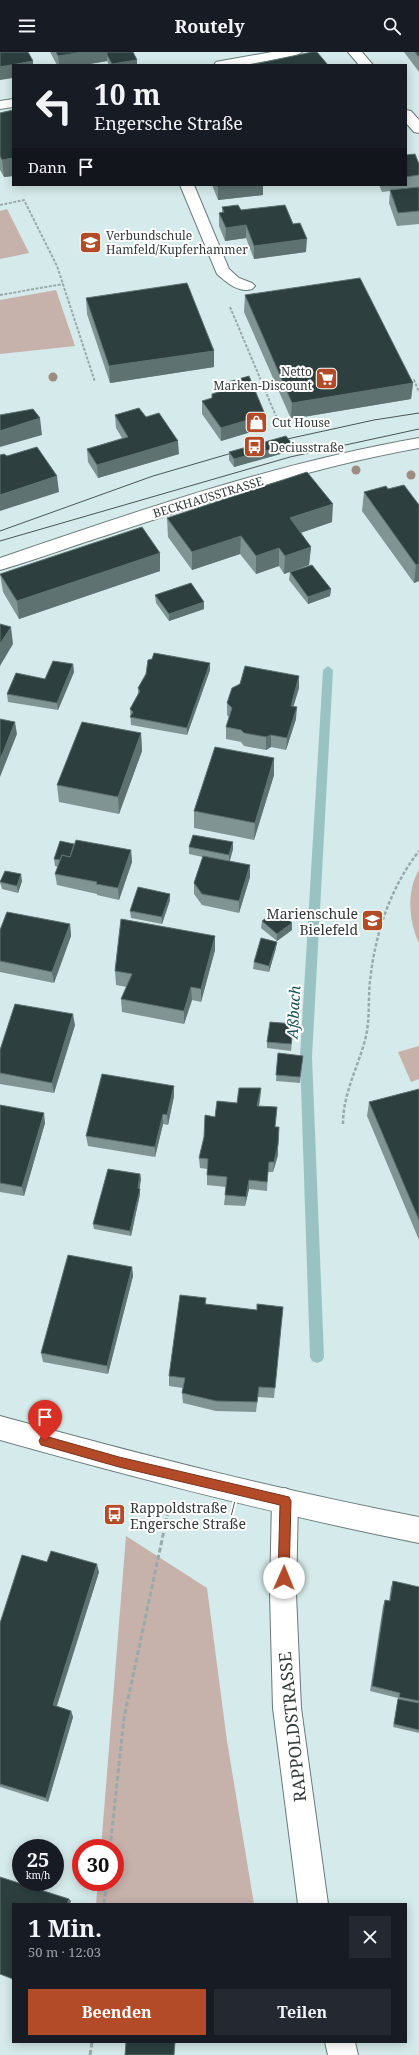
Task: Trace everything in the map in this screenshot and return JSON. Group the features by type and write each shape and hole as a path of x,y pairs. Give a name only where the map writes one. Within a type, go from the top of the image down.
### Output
{"street":[{"path":"227,64 295,52"},
{"path":"355,52 365,64"},
{"path":"0,105 12,103"},
{"path":"407,115 419,129"},
{"path":"187,186 222,271 234,282 247,286"},
{"name":"BECKHAUSSTRASSE","path":"0,564 104,529 244,486 343,460 419,444"},
{"path":"0,1428 119,1462 176,1476 362,1519 419,1530"},
{"name":"RAPPOLDSTRASSE","path":"285,1501 283,1594 287,1708 313,1903"},
{"path":"340,2043 343,2055"}],"path":[{"path":"0,205 24,200 57,266 95,382"},
{"path":"0,295 63,284"},
{"path":"247,286 230,304 231,311 281,428"},
{"path":"403,382 414,380 419,392"},
{"path":"343,1124 342,1108 360,1059 367,1034 370,1010 370,980 379,932 398,882 419,851"},
{"path":"111,1839 124,1718 176,1476"},
{"path":"104,1903 106,1891"},
{"path":"90,2055 92,2043"}],"shaded area":[{"path":"7,209 29,253 0,259 0,211"},
{"path":"56,290 75,346 0,354 0,300"},
{"path":"419,870 419,943 413,926 410,906 412,887"},
{"path":"419,1046 419,1079 411,1082 398,1052"},
{"path":"126,1536 207,1588 227,1741 254,1903 96,1903 97,1891 124,1891 124,1839 102,1839"}],"building":[{"path":"0,52 28,52 33,61 12,64 0,67"},
{"path":"56,52 83,52 58,56"},
{"path":"107,52 133,52 137,60 112,64"},
{"path":"317,52 327,64 255,64"},
{"path":"12,110 12,158 2,160 0,156 0,113"},
{"path":"415,154 419,164 419,175 407,177 407,155"},
{"path":"419,187 419,211 398,213 390,190"},
{"path":"238,205 241,210 285,205 293,224 300,223 307,239 254,246 246,225 226,228 219,213 224,212 222,207"},
{"path":"360,278 413,383 292,403 245,295"},
{"path":"187,283 214,351 109,366 86,298"},
{"path":"249,376 264,412 261,416 221,428 202,401 212,398 212,394 232,388 228,382"},
{"path":"139,408 146,417 159,413 178,441 97,465 87,449 128,437 115,415"},
{"path":"33,409 40,418 0,431 0,415"},
{"path":"286,436 292,444 234,459 229,452"},
{"path":"37,447 57,476 0,495 0,455 4,454 7,456"},
{"path":"307,472 333,504 290,518 311,547 285,556 279,548 256,556 241,536 192,552 167,518"},
{"path":"404,485 419,505 419,564 416,565 364,492 386,486 388,489"},
{"path":"142,527 160,553 17,601 0,574"},
{"path":"312,565 331,589 308,597 290,572"},
{"path":"191,583 204,602 169,614 155,595"},
{"path":"0,624 11,627 0,644"},
{"path":"154,653 210,663 187,728 130,717 133,712 130,709 140,691 138,688 146,674 148,660 152,659"},
{"path":"53,661 73,664 57,703 7,694 16,673 45,679"},
{"path":"245,666 299,676 291,706 297,707 287,738 271,735 266,737 244,733 241,730 226,727 232,708 227,703 232,688 240,684"},
{"path":"0,719 15,722 0,760"},
{"path":"82,722 141,733 118,797 57,785"},
{"path":"215,747 274,758 255,823 194,811"},
{"path":"193,835 233,842 229,855 189,847"},
{"path":"76,840 131,850 118,888 96,884 97,882 55,874 62,855 70,857"},
{"path":"60,841 74,844 70,857 62,855 60,860 54,859"},
{"path":"203,856 250,865 239,901 202,894 194,883"},
{"path":"5,871 21,874 17,886 0,882"},
{"path":"138,887 170,894 162,917 130,911"},
{"path":"277,910 292,923 277,934 262,921"},
{"path":"7,912 70,924 52,972 0,961 0,930"},
{"path":"121,919 215,936 201,989 191,987 184,1011 121,999 132,974 115,971"},
{"path":"261,938 277,942 269,966 254,962"},
{"path":"15,1004 73,1014 52,1083 0,1073 0,1050"},
{"path":"270,1022 294,1024 291,1044 267,1042"},
{"path":"278,1053 303,1056 300,1077 276,1075"},
{"path":"102,1074 174,1086 167,1115 163,1114 155,1147 86,1136"},
{"path":"239,1088 261,1088 257,1106 277,1107 275,1127 279,1127 278,1145 274,1162 269,1162 267,1182 249,1180 246,1197 225,1195 227,1177 207,1175 208,1159 199,1158 204,1137 205,1115 215,1117 217,1101 237,1103"},
{"path":"419,1089 419,1220 369,1102"},
{"path":"0,1105 44,1113 22,1187 0,1183"},
{"path":"108,1169 140,1174 138,1188 140,1189 130,1231 93,1224"},
{"path":"68,1255 132,1267 107,1366 41,1353"},
{"path":"180,1295 206,1298 205,1304 257,1310 257,1304 283,1307 275,1388 259,1387 257,1402 216,1401 182,1393 185,1378 169,1376"},
{"path":"51,1551 97,1564 53,1705 71,1711 46,1798 0,1784 0,1623 22,1555 47,1562"},
{"path":"393,1581 419,1587 419,1701 399,1697 400,1693 372,1686 385,1600 390,1601"},
{"path":"398,1699 419,1703 419,1730 394,1724"},
{"path":"0,1877 12,1881 12,1891 44,1891 69,1899 67,1903 12,1903 12,1979 0,1974"},
{"path":"126,2043 175,2043 174,2055 125,2055"}],"waterway":[{"name":"Aßbach","path":"317,1357 306,1057 328,670"}],"tram line":[{"path":"278,441 374,420 419,413"},
{"path":"0,541 290,457 419,429"},
{"path":"0,531 153,476 239,451"}],"place":[{"name":"Verbundschule Hamfeld/Kupferhammer","path":"91,242"},
{"name":"Netto Marken-Discount","path":"327,378"},
{"name":"Cut House","path":"256,422"},
{"name":"Deciusstraße","path":"254,447"},
{"name":"Marienschule Bielefeld","path":"373,921"},
{"name":"Rappoldstraße / Engersche Straße","path":"115,1515"}],"route":[{"path":"45,1441 119,1462 285,1501 284,1578"}]}
